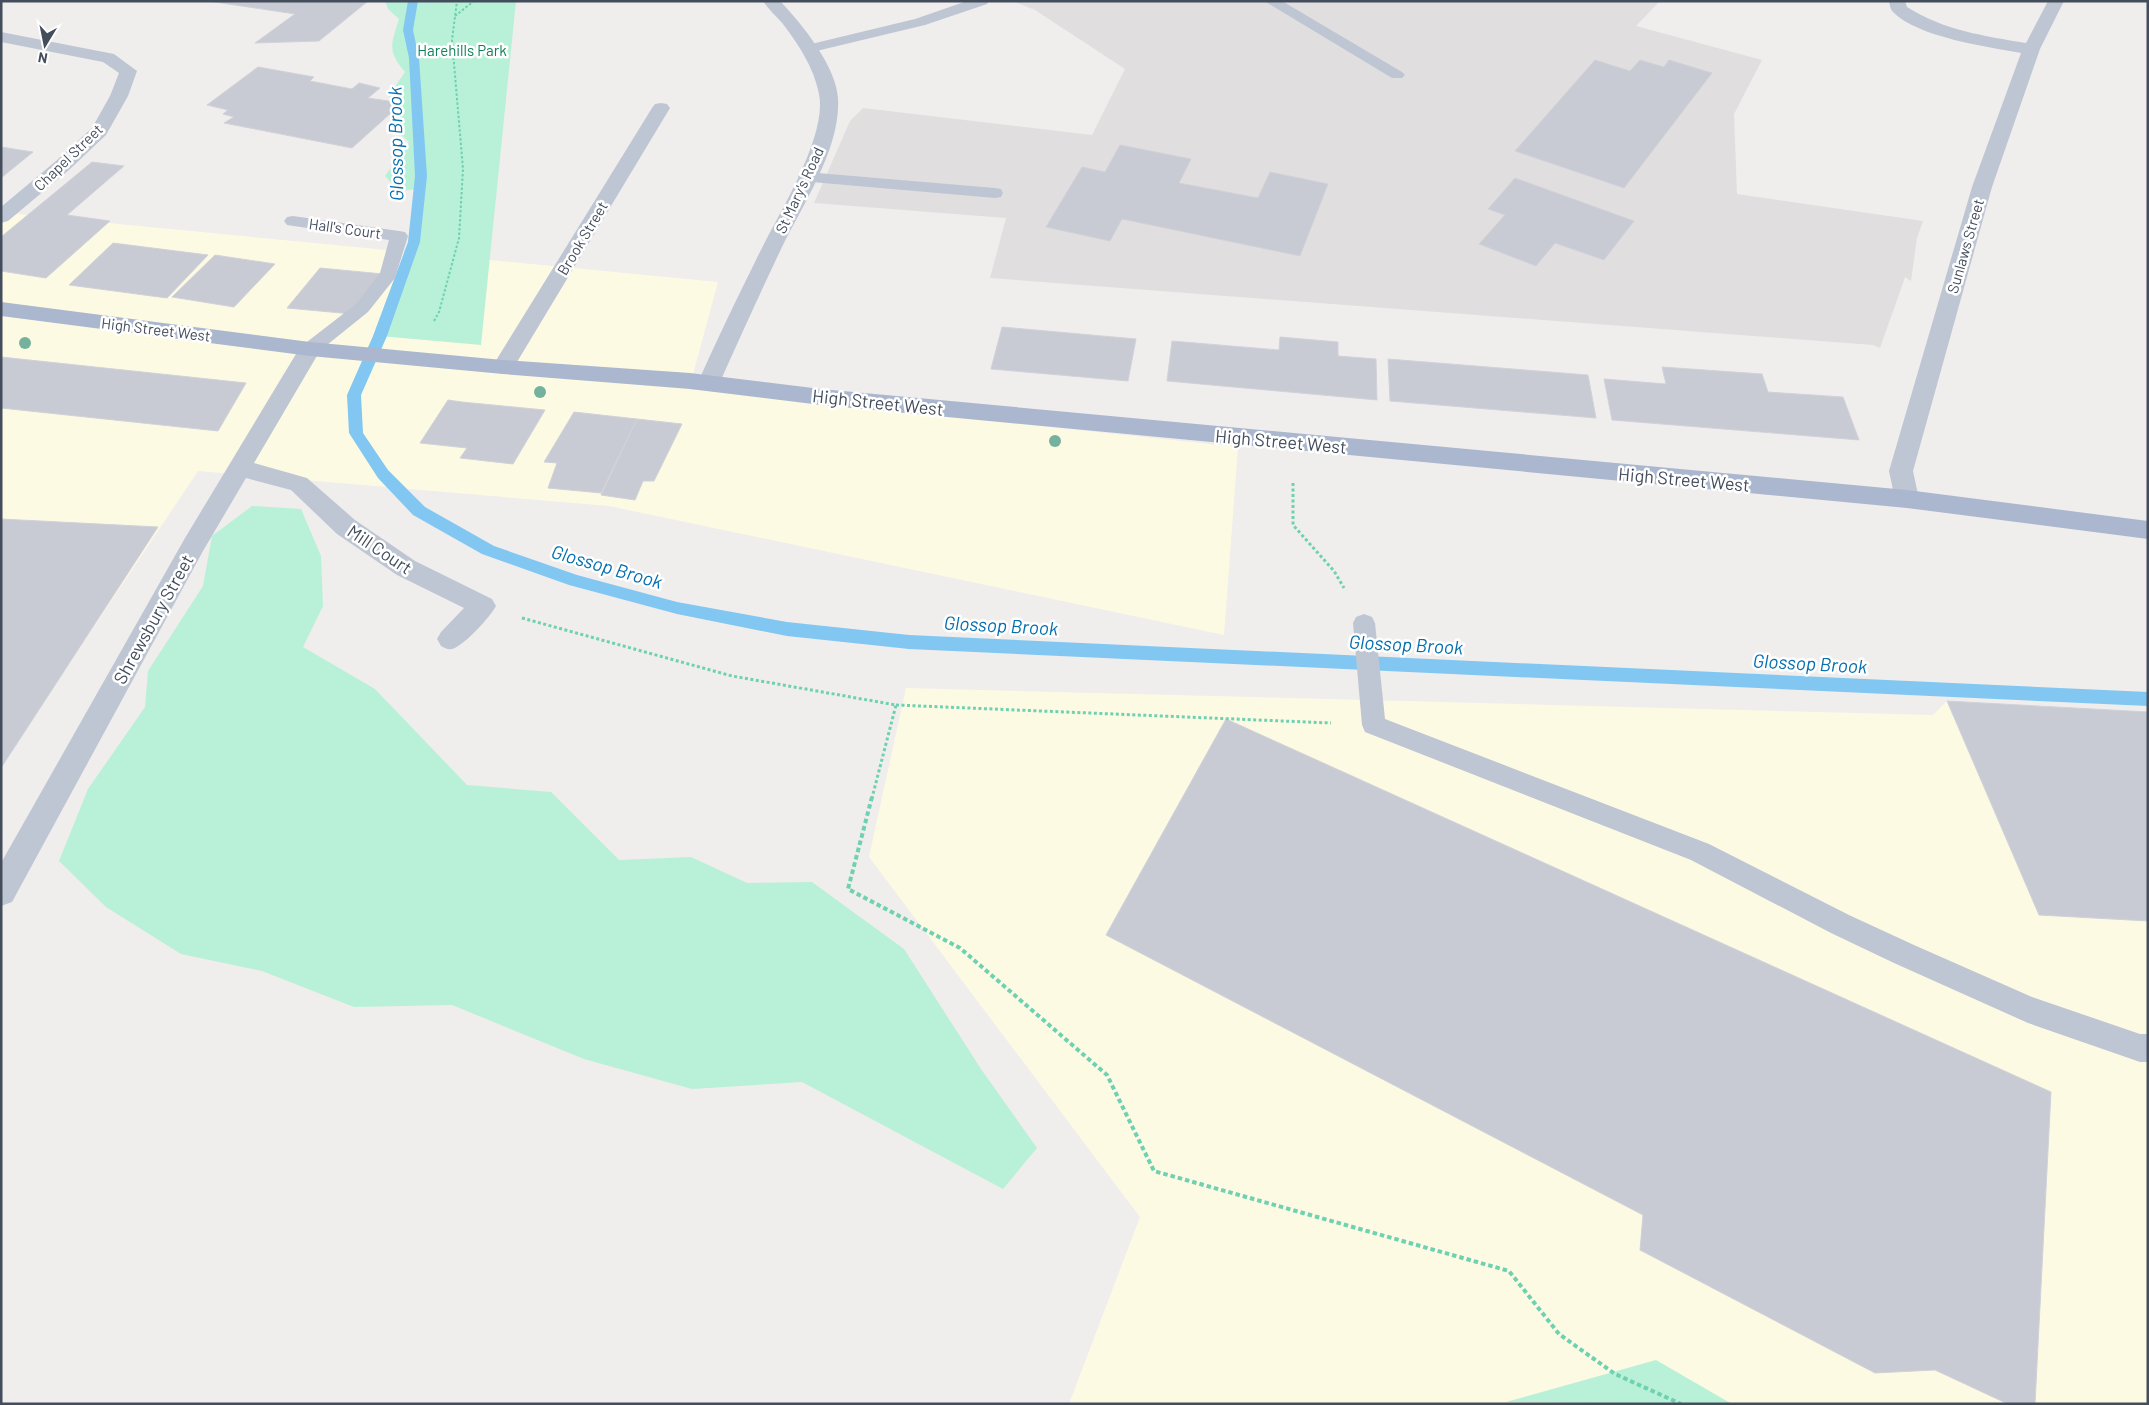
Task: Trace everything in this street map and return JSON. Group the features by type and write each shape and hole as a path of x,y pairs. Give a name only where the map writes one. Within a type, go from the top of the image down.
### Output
{"main road":[{"name":"High Street West","path":"1,309 310,349 504,367 709,382 821,397 1907,499 2148,530"}],"street":[{"name":"St Mary's Road","path":"709,382 816,158 827,126 829,98 820,66 771,1"},
{"path":"1897,1 1898,9 1912,19 1967,39 2031,49"},
{"name":"Sunlaws Street","path":"1907,499 1901,472 1982,187 2031,49 2056,1"},
{"name":"Chapel Street","path":"1,38 108,58 128,71 119,96 99,131 63,165 1,217"},
{"name":"Brook Street","path":"504,367 661,108"},
{"name":"Shrewsbury Street","path":"1,892 190,554 310,349"},
{"name":"Mill Court","path":"240,468 299,484 346,527 406,568 483,606"},
{"path":"450,638 483,606"}],"lane":[{"path":"808,49 920,22 982,1"},
{"path":"1272,1 1397,75"},
{"path":"806,177 995,193"},
{"name":"Hall's Court","path":"293,221 399,236 389,274 362,308 310,349"},
{"path":"1364,623 1374,725 1700,852 1840,924 2028,1009 2140,1048 2148,1048"}],"path":[{"path":"414,359 439,312 459,238 463,169 452,40 457,1"},
{"path":"455,16 474,1"},
{"path":"1293,442 1293,525 1334,571 1364,623"},
{"path":"483,606 732,676 896,705 1374,725"},
{"path":"896,705 848,889 960,948 1107,1075 1154,1172 1509,1271 1559,1334 1615,1374 1680,1404"}],"shaded area":[{"path":"1012,1 1660,1 1636,26 1762,60 1734,114 1737,194 1923,221 1917,238 1911,281 1905,277 1880,348 1873,345 990,278 1006,218 814,203 850,121 863,108 1092,135 1125,69 1035,10"},
{"path":"1,211 25,215 718,282 689,389 1238,447 1224,635 609,506 198,471 1,766"},
{"path":"906,688 1933,715 1947,701 2148,712 2148,1404 1069,1404 1140,1217 869,857"}],"green space":[{"name":"Harehills Park","path":"385,1 516,1 481,345 380,336 414,242 419,189 399,191 385,176 409,142 391,126 400,111 389,96 405,72 395,58 392,47 399,19 388,9"},
{"path":"252,506 301,509 321,556 323,606 303,647 375,689 467,785 551,792 619,860 691,857 747,883 812,882 904,949 981,1069 1037,1148 1003,1189 802,1082 692,1089 584,1059 452,1005 354,1007 262,971 181,954 106,907 59,861 88,789 145,707 148,671 203,586 212,536"},
{"path":"1656,1360 1732,1404 1506,1402"}],"building":[{"path":"208,1 368,1 319,41 255,43 295,14"},
{"path":"1595,60 1630,71 1640,60 1664,67 1669,60 1712,73 1624,188 1515,151"},
{"path":"258,67 314,77 310,81 352,89 359,83 380,88 368,98 402,103 352,148 224,123 234,117 223,114 228,110 207,105"},
{"path":"1120,145 1191,159 1179,183 1258,198 1270,172 1328,184 1300,256 1122,219 1110,241 1046,227 1082,167 1105,172"},
{"path":"1,147 33,152 1,178"},
{"path":"92,162 124,166 67,215 110,221 46,278 1,271 1,237"},
{"path":"1515,178 1634,221 1604,260 1555,243 1536,266 1479,244 1505,215 1488,209"},
{"path":"113,243 208,255 167,298 69,285"},
{"path":"215,255 275,264 234,307 172,297"},
{"path":"320,268 383,274 352,314 287,308"},
{"path":"1002,327 1136,339 1128,381 991,369"},
{"path":"1280,337 1338,342 1338,356 1376,359 1377,400 1167,381 1172,341 1279,350"},
{"path":"1,357 246,383 218,431 1,408"},
{"path":"1388,359 1588,375 1596,418 1390,401"},
{"path":"1662,367 1762,374 1768,392 1843,397 1859,440 1612,420 1604,379 1666,384"},
{"path":"448,400 545,410 513,464 460,458 467,448 420,443"},
{"path":"574,412 637,419 601,493 548,488 557,463 544,462"},
{"path":"637,419 682,424 654,481 643,481 635,500 601,495"},
{"path":"1,519 158,527 1,768"},
{"path":"1947,701 2148,712 2148,921 2039,915"},
{"path":"1226,719 2051,1092 2035,1404 2008,1404 1935,1370 1875,1373 1640,1250 1643,1215 1106,935"}],"waterway":[{"name":"Glossop Brook","path":"413,1 408,30 414,58 421,176 414,242 380,336 354,395 356,433 383,474 419,511 488,550 575,581 677,608 787,629 909,642 2148,699"}]}
